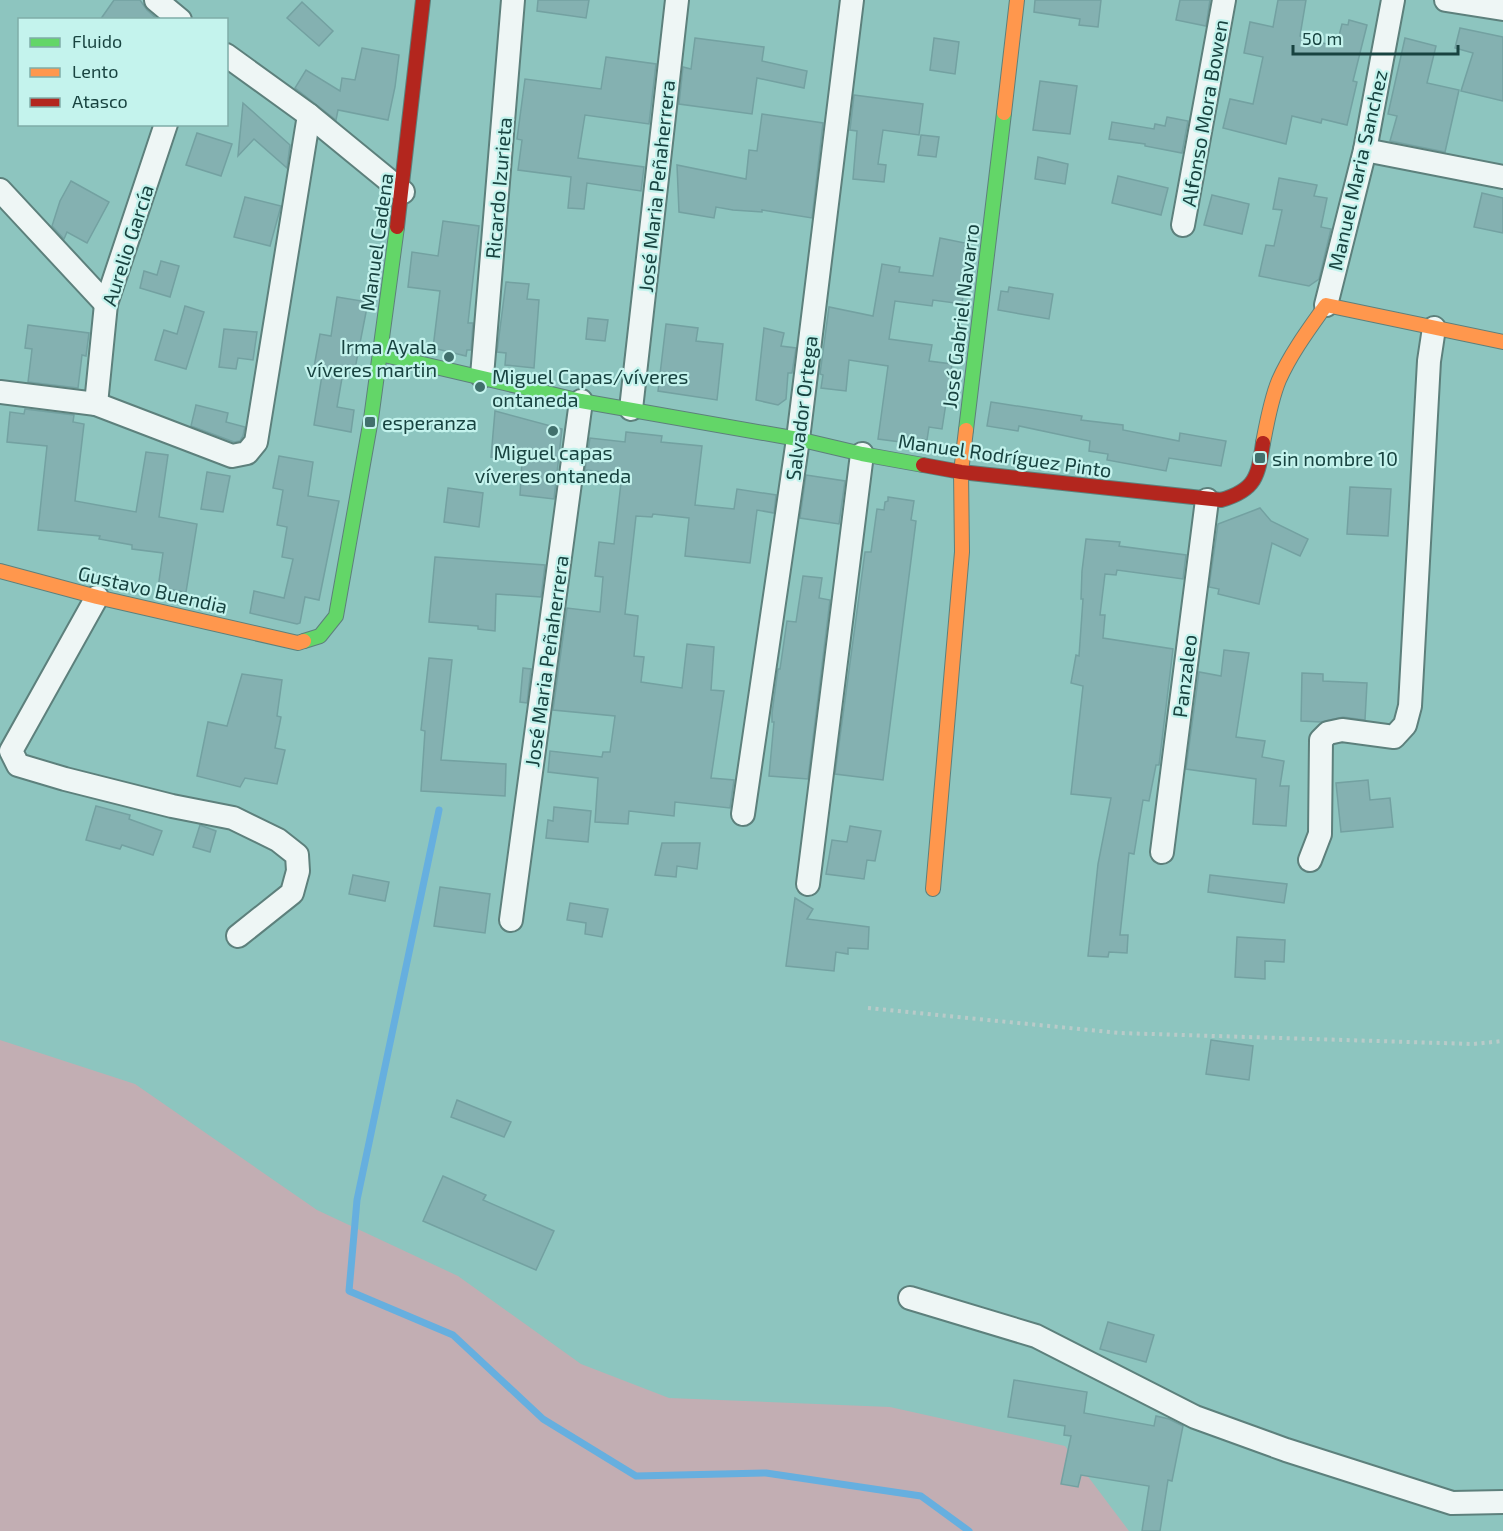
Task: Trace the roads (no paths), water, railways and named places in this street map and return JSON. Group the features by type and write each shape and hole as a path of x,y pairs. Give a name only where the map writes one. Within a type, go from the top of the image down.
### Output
{"street":[{"path":"156,0 178,18"},
{"name":"Manuel Cadena","path":"298,643 320,636 336,616 370,422 403,192 423,0"},
{"name":"Ricardo Izurieta","path":"482,376 513,0"},
{"name":"José Maria Peñaherrera","path":"631,409 677,0"},
{"name":"Salvador Ortega","path":"743,814 798,439 852,0"},
{"name":"José Gabriel Navarro","path":"933,889 962,552 960,472 1017,0"},
{"name":"Alfonso Mora Bowen","path":"1183,225 1224,0"},
{"name":"Manuel Maria Sanchez","path":"1326,305 1365,150 1393,0"},
{"path":"1446,0 1503,9"},
{"path":"228,56 309,115 403,192"},
{"path":"0,392 96,404 232,456 247,453 256,442 309,115"},
{"name":"Aurelio García","path":"96,404 106,304 165,126"},
{"path":"1365,150 1503,177"},
{"path":"0,190 106,304"},
{"path":"1326,305 1503,342"},
{"name":"Manuel Rodríguez Pinto","path":"380,354 482,376 581,401 798,439 862,454 960,472 1221,500 1247,489 1258,475 1267,420 1279,380 1302,339 1326,305"},
{"path":"1310,861 1320,834 1321,740 1328,733 1342,730 1394,736 1406,725 1410,706 1429,361 1434,328"},
{"name":"José Maria Peñaherrera","path":"511,920 581,401"},
{"path":"808,884 862,454"},
{"name":"Panzaleo","path":"1162,852 1207,500"},
{"name":"Gustavo Buendia","path":"0,571 97,597 298,643"},
{"path":"97,597 11,751 18,765 172,806 233,818 278,840 297,855 298,871 292,893 238,936"},
{"path":"910,1298 1036,1336 1195,1417 1287,1450 1452,1503 1503,1502"}],"waterway":[{"path":"439,810 357,1200 349,1291 453,1335 543,1419 636,1476 766,1473 921,1496 969,1531"}],"place":[{"name":"Irma Ayala víveres martin","path":"449,357"},
{"name":"Miguel Capas/víveres ontaneda","path":"480,387"},
{"name":"esperanza","path":"370,422"},
{"name":"Miguel capas víveres ontaneda","path":"553,431"},
{"name":"sin nombre 10","path":"1260,458"}]}
